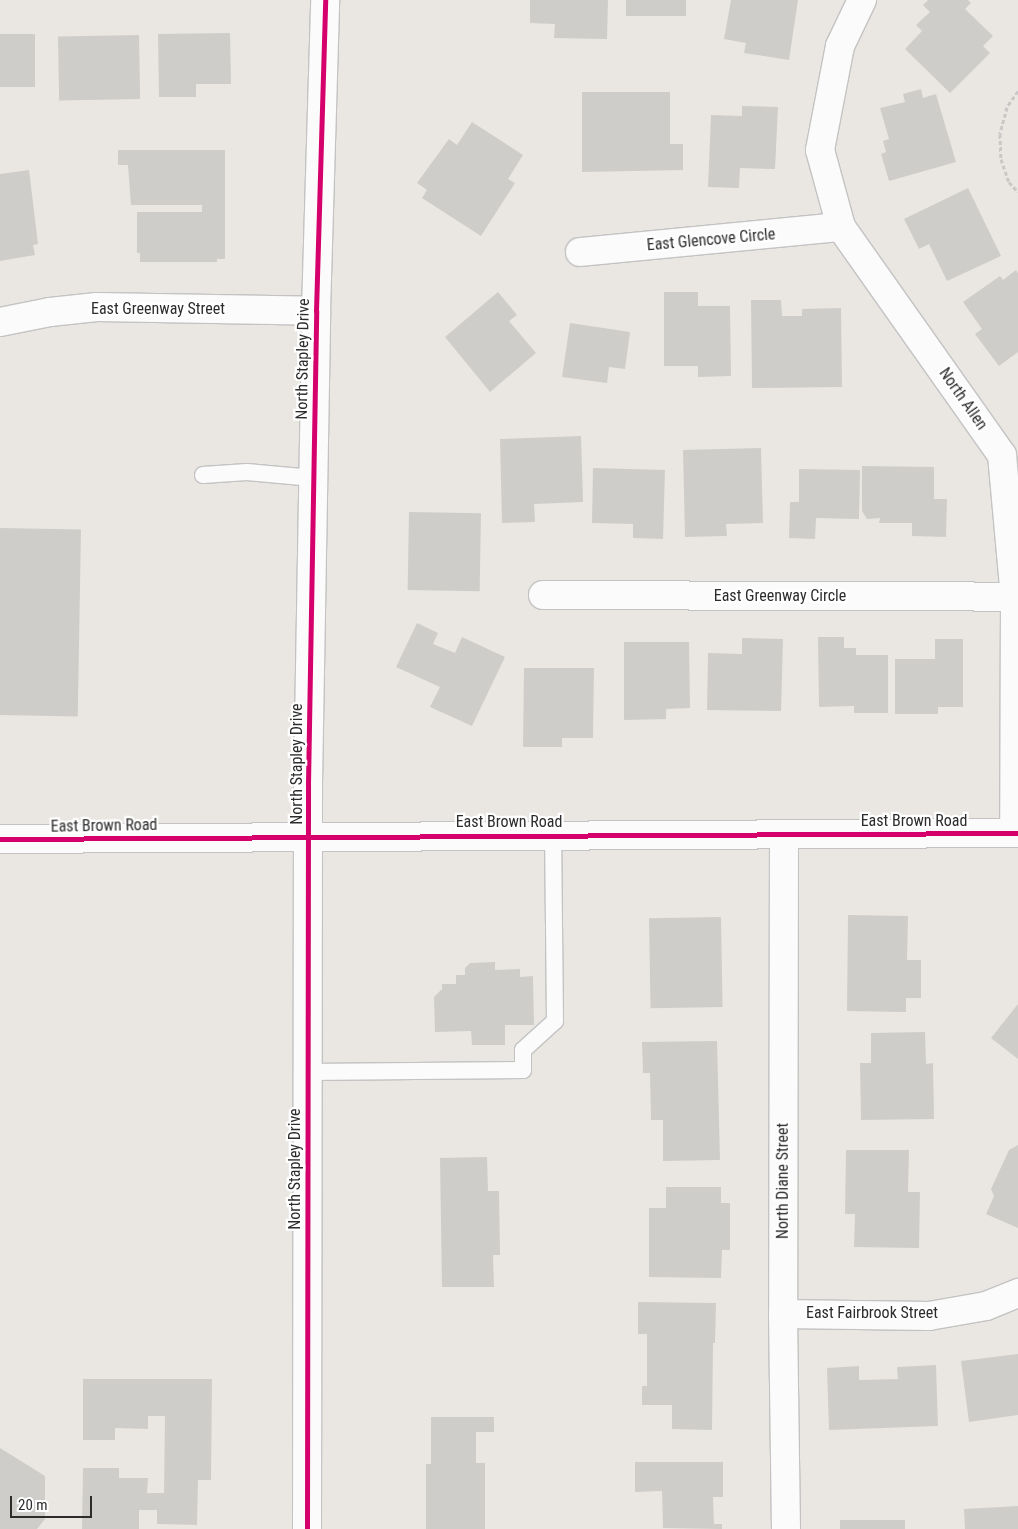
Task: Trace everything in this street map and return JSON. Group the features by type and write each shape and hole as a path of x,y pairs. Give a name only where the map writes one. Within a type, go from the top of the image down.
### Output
{"street":[{"name":"North Stapley Drive","path":"307,1529 309,836 313,478 325,0"},
{"name":"North Allen","path":"862,0 840,46 820,150 841,227 1002,455 1016,597 1016,833"},
{"name":"East Glencove Circle","path":"580,252 841,227"},
{"name":"East Greenway Street","path":"0,322 50,312 97,307 316,311"},
{"name":"East Greenway Circle","path":"543,596 1016,597"},
{"name":"East Brown Road","path":"0,839 553,834 1016,833"},
{"name":"North Diane Street","path":"784,834 783,1314 786,1529"},
{"name":"East Fairbrook Street","path":"783,1314 929,1316 986,1306 1018,1294"}],"lane":[{"path":"203,475 247,472 313,478"},
{"path":"308,1072 523,1070 523,1050 555,1021 553,834"}],"path":[{"path":"1018,91 1007,108 1000,134 1001,158 1009,182 1018,192"}],"building":[{"path":"530,0 608,0 607,39 554,38 555,24 530,23"},
{"path":"626,0 686,0 686,16 626,16"},
{"path":"731,0 798,0 789,60 744,53 746,43 724,39"},
{"path":"928,0 968,0 971,3 965,9 993,36 983,46 990,53 950,93 905,49 922,31 916,25 930,12 923,5"},
{"path":"230,33 231,84 196,84 196,97 159,97 158,34"},
{"path":"0,34 35,34 35,87 0,87"},
{"path":"139,35 140,99 59,100 58,36"},
{"path":"921,89 923,98 936,94 956,162 889,181 881,154 886,152 883,141 889,139 880,108 905,102 903,94"},
{"path":"582,92 670,92 670,144 683,144 683,170 582,172"},
{"path":"742,106 778,107 775,169 740,168 739,188 708,187 711,115 742,116"},
{"path":"472,122 523,155 508,179 515,183 481,236 422,198 427,190 417,183 449,139 457,145"},
{"path":"118,150 225,150 225,259 217,259 217,262 140,262 140,253 137,253 137,212 202,212 202,205 131,205 128,165 118,165"},
{"path":"29,170 38,244 33,245 35,255 0,261 0,174"},
{"path":"968,188 1001,256 947,281 929,244 919,249 904,219"},
{"path":"1016,270 1018,273 1018,352 999,366 975,334 982,329 963,302 1000,276 1003,280"},
{"path":"498,292 517,315 509,321 536,353 490,392 445,337"},
{"path":"664,292 698,292 698,306 730,306 731,376 698,377 698,366 664,366"},
{"path":"751,300 781,300 782,316 802,316 802,309 841,308 842,387 752,388"},
{"path":"570,323 630,332 625,369 609,367 607,383 562,377"},
{"path":"581,436 583,502 534,504 535,522 502,523 500,439"},
{"path":"761,448 763,523 726,524 727,536 685,537 683,450"},
{"path":"862,466 934,467 934,499 947,499 946,537 912,536 912,523 879,523 880,518 867,519 862,511"},
{"path":"593,468 665,470 663,539 633,538 633,524 592,523"},
{"path":"799,469 860,470 859,519 816,518 815,539 789,538 790,502 799,502"},
{"path":"409,512 481,513 480,591 408,590"},
{"path":"0,528 81,529 78,716 0,715"},
{"path":"417,623 438,633 433,644 455,653 462,637 505,657 472,726 430,707 440,687 396,667"},
{"path":"818,637 844,637 844,648 856,648 856,655 888,655 888,713 854,713 854,706 819,707"},
{"path":"742,638 783,639 781,711 707,710 708,653 742,654"},
{"path":"935,639 963,639 963,707 938,707 938,714 895,714 895,659 935,659"},
{"path":"624,642 689,642 690,708 666,709 666,719 624,720"},
{"path":"524,668 594,668 593,738 562,738 562,747 523,747"},
{"path":"848,915 908,916 907,960 921,960 921,998 906,998 906,1012 847,1011"},
{"path":"721,917 723,1007 651,1008 649,918"},
{"path":"495,962 495,970 520,969 520,977 533,976 534,1025 505,1025 505,1045 472,1045 471,1031 435,1032 434,997 442,989 442,984 456,984 456,975 465,975 465,968 470,963"},
{"path":"1018,1004 1018,1059 991,1038"},
{"path":"925,1032 926,1064 933,1063 934,1119 861,1120 860,1063 871,1063 871,1033"},
{"path":"717,1041 720,1160 663,1161 663,1120 651,1120 650,1073 643,1073 642,1042"},
{"path":"1018,1145 1018,1228 986,1214 994,1196 991,1189 1009,1150"},
{"path":"846,1150 909,1150 908,1192 920,1192 919,1248 854,1247 855,1214 845,1214"},
{"path":"487,1157 488,1191 499,1191 500,1255 493,1255 494,1287 442,1287 440,1158"},
{"path":"666,1187 721,1187 721,1203 730,1203 730,1250 722,1250 721,1278 649,1277 649,1208 666,1208"},
{"path":"638,1302 716,1303 715,1343 713,1343 712,1430 672,1429 672,1405 642,1405 642,1386 647,1386 647,1334 638,1334"},
{"path":"1018,1354 1018,1415 969,1422 961,1361"},
{"path":"936,1365 938,1426 829,1430 827,1368 859,1366 859,1380 898,1379 897,1367"},
{"path":"83,1379 212,1379 211,1480 198,1480 197,1525 157,1524 157,1510 139,1510 139,1529 82,1529 83,1468 119,1468 119,1478 148,1478 147,1493 164,1493 165,1416 148,1416 148,1429 115,1428 115,1440 83,1440"},
{"path":"431,1417 494,1417 494,1432 476,1432 476,1463 485,1463 485,1529 426,1529 426,1464 431,1464"},
{"path":"0,1448 45,1476 45,1519 37,1529 0,1529"},
{"path":"635,1462 723,1462 723,1497 713,1497 714,1524 722,1524 722,1529 663,1528 662,1491 635,1492"},
{"path":"1018,1506 1018,1529 965,1529 964,1509"},
{"path":"840,1520 905,1520 905,1529 840,1529"}],"cycle path":[{"path":"307,1529 308,784 316,311 325,0"},
{"path":"0,839 1018,833"}]}
